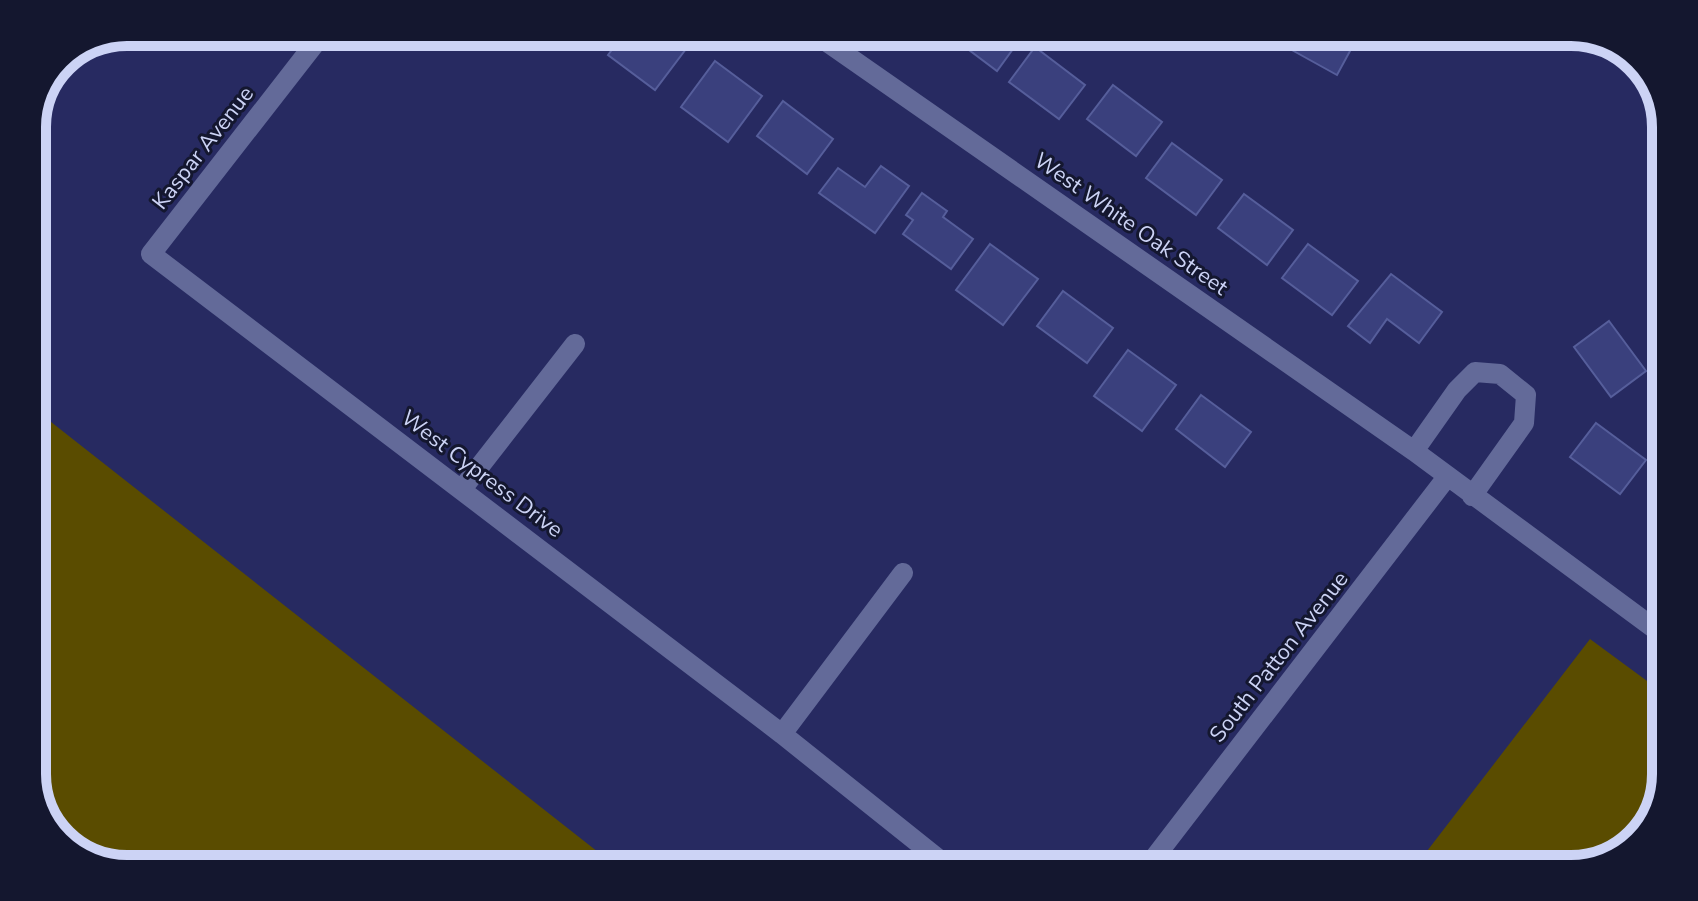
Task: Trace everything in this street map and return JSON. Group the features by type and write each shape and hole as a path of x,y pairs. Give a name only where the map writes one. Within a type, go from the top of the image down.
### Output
{"street":[{"name":"Kaspar Avenue","path":"151,254 313,46"},
{"name":"West White Oak Street","path":"833,46 1414,451 1652,627"},
{"name":"West Cypress Drive","path":"151,254 782,734 933,855"},
{"path":"462,489 575,344"},
{"path":"1414,451 1457,390 1475,372 1500,374 1526,395 1524,423 1472,496"},
{"name":"South Patton Avenue","path":"1156,855 1447,477"},
{"path":"782,734 903,573"}],"shaded area":[{"path":"46,418 602,855 127,855 101,851 74,835 54,810 46,779"},
{"path":"1590,639 1652,685 1652,774 1649,795 1638,819 1612,844 1592,852 1571,855 1424,855"}],"building":[{"path":"615,46 688,46 655,90 608,55"},
{"path":"964,46 1015,46 997,71"},
{"path":"1285,46 1353,46 1337,75"},
{"path":"1035,47 1085,85 1059,119 1009,82"},
{"path":"715,61 762,96 728,142 681,107"},
{"path":"1113,85 1162,122 1136,156 1087,119"},
{"path":"783,101 833,139 807,174 757,136"},
{"path":"1172,143 1222,180 1196,215 1146,178"},
{"path":"881,166 909,186 875,233 819,193 838,168 865,187"},
{"path":"922,193 947,211 943,217 973,239 951,269 903,234 913,220 906,215"},
{"path":"1244,194 1293,230 1267,265 1218,228"},
{"path":"990,244 1038,279 1003,325 956,290"},
{"path":"1308,244 1358,281 1332,315 1282,278"},
{"path":"1391,274 1442,312 1419,343 1387,319 1370,343 1348,326"},
{"path":"1063,291 1113,328 1087,363 1037,326"},
{"path":"1609,321 1646,371 1611,397 1574,347"},
{"path":"1128,350 1176,385 1142,431 1094,396"},
{"path":"1201,395 1251,432 1225,467 1176,429"},
{"path":"1596,423 1646,460 1620,494 1570,457"}]}
